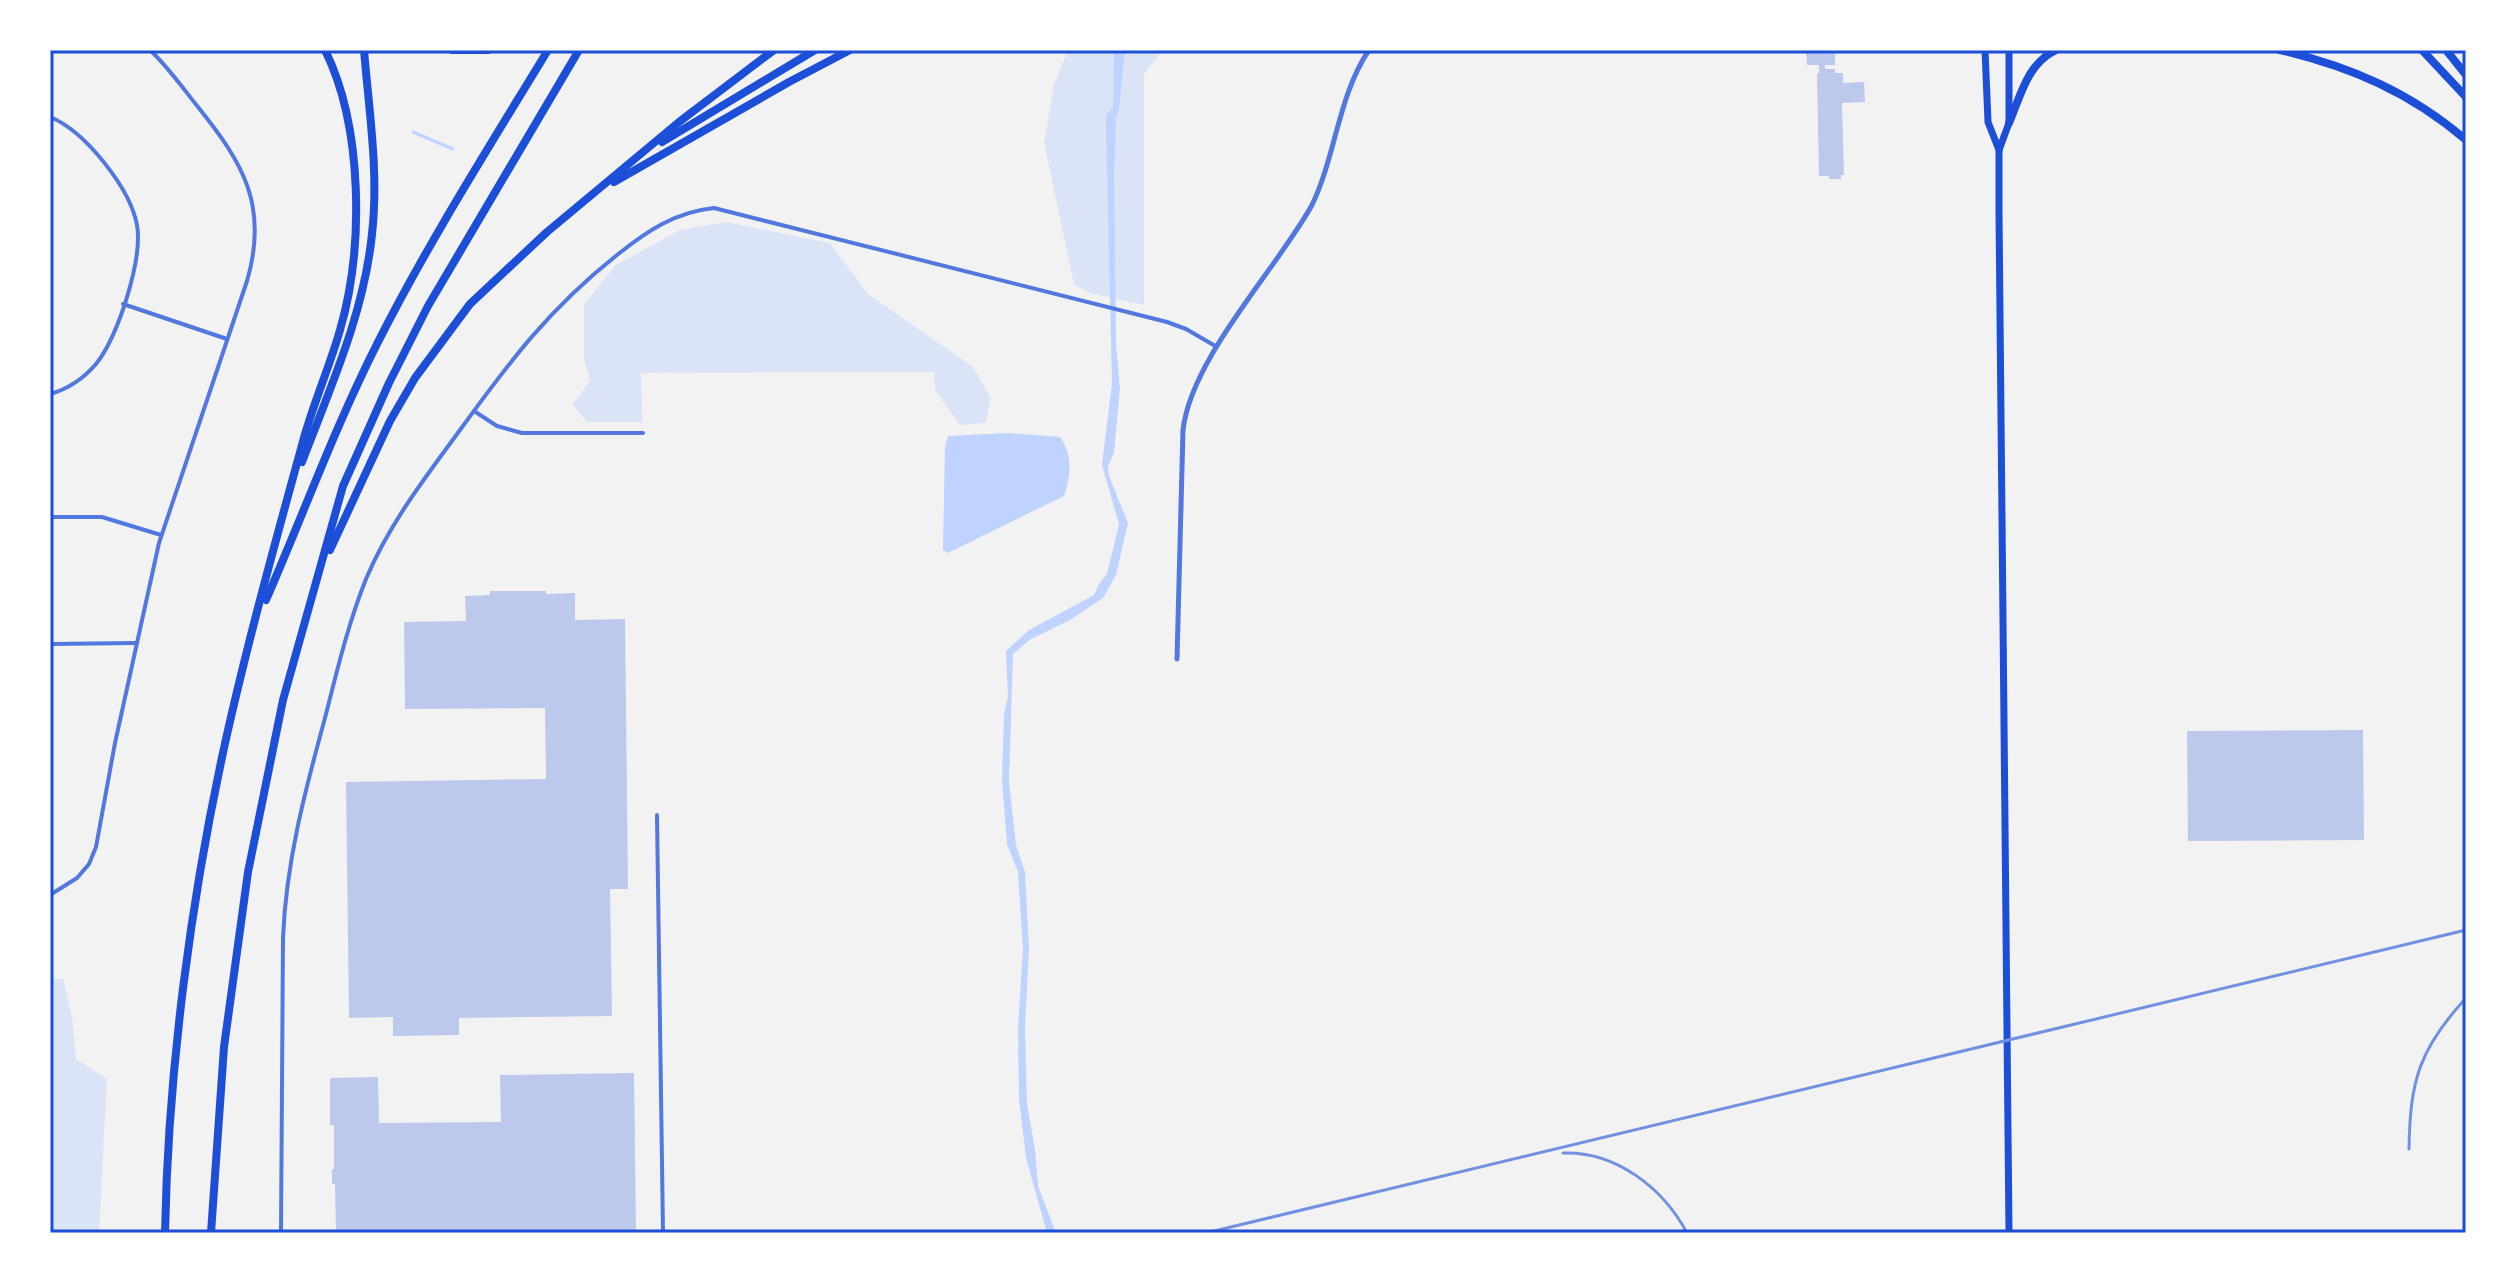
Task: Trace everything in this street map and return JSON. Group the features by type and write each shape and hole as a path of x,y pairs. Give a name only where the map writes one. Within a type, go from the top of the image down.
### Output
{"highway":[{"path":"165,1233 171,1121 192,932 217,784 309,420 341,329 353,262 355,215 351,150 338,84 325,50"},
{"path":"284,512 351,332 368,268 375,178 364,50"},
{"path":"452,50 488,50"},
{"path":"255,625 346,409 377,345 422,261 548,50"},
{"path":"211,1233 224,1047 248,872 283,700 343,486 411,337 579,50"},
{"path":"321,569 390,421 444,336 495,278 547,232 679,122 774,50"},
{"path":"648,150 815,50"},
{"path":"599,190 850,50"},
{"path":"2009,123 2030,71 2038,60 2056,50"},
{"path":"2280,50 2333,63 2412,99 2466,140"},
{"path":"2422,50 2466,97"},
{"path":"2446,50 2466,75"}],"main road":[{"path":"1985,50 1988,122 1999,150"},
{"path":"2009,50 2009,123 1999,150 2009,1233"}],"street":[{"path":"50,895 74,881 89,864 98,843 161,535 253,255 255,224 251,197 232,151 150,50"},
{"path":"1177,659 1183,425 1194,389 1217,347 1315,200 1353,80 1369,50"},
{"path":"50,117 71,128 123,190 138,230 138,253 108,345 96,364 72,385 50,394"},
{"path":"281,1233 284,929 290,863 344,644 368,574 406,505 521,347 586,281 652,229 692,210 714,208 1131,312 1176,325 1217,347"},
{"path":"123,304 227,339"},
{"path":"474,411 497,426 522,433 643,433"},
{"path":"50,517 102,517 161,535"},
{"path":"50,644 137,643"},
{"path":"657,815 663,1233"}],"shaded area":[{"path":"1068,50 1163,50 1144,74 1144,305 1089,293 1074,284 1044,143 1054,85"},
{"path":"726,222 830,243 868,294 973,367 991,398 985,423 960,425 935,390 934,372 641,373 642,422 587,422 573,405 590,380 584,359 584,304 616,265 680,230"},
{"path":"50,979 63,979 72,1017 76,1059 107,1079 99,1233 50,1233"}],"water":[{"path":"1114,50 1125,50 1116,119 1114,173 1116,344 1120,389 1114,452 1108,467 1128,523 1116,575 1103,598 1070,620 1029,640 1013,654 1009,782 1016,845 1025,872 1029,948 1025,1027 1027,1104 1038,1186 1056,1233 1047,1233 1026,1158 1019,1098 1018,1027 1023,949 1018,872 1007,844 1002,780 1004,714 1008,697 1006,651 1029,630 1094,595 1107,574 1119,524 1102,465 1112,383 1106,115 1113,107"},
{"path":"1008,433 1060,437 1070,465 1064,496 948,553 943,550 945,446 948,436"}],"building":[{"path":"1806,50 1835,50 1835,65 1825,65 1825,69 1843,73 1843,83 1864,82 1865,102 1842,103 1844,175 1841,179 1819,176 1819,65 1807,65"},
{"path":"490,591 575,593 575,620 625,619 628,889 610,889 612,1016 459,1018 459,1035 393,1036 393,1017 349,1018 346,782 546,779 545,708 405,709 404,622 466,621 465,596 490,595"},
{"path":"2363,730 2364,840 2188,841 2187,731"},
{"path":"634,1073 636,1233 336,1233 330,1078 378,1077 379,1123 501,1122 500,1075"}],"waterway":[{"path":"413,132 453,149"}],"railway":[{"path":"1206,1233 2466,930"},
{"path":"2409,1149 2412,1104 2420,1067 2437,1034 2466,998"},
{"path":"1563,1153 1601,1158 1636,1175 1665,1201 1687,1233"}]}
